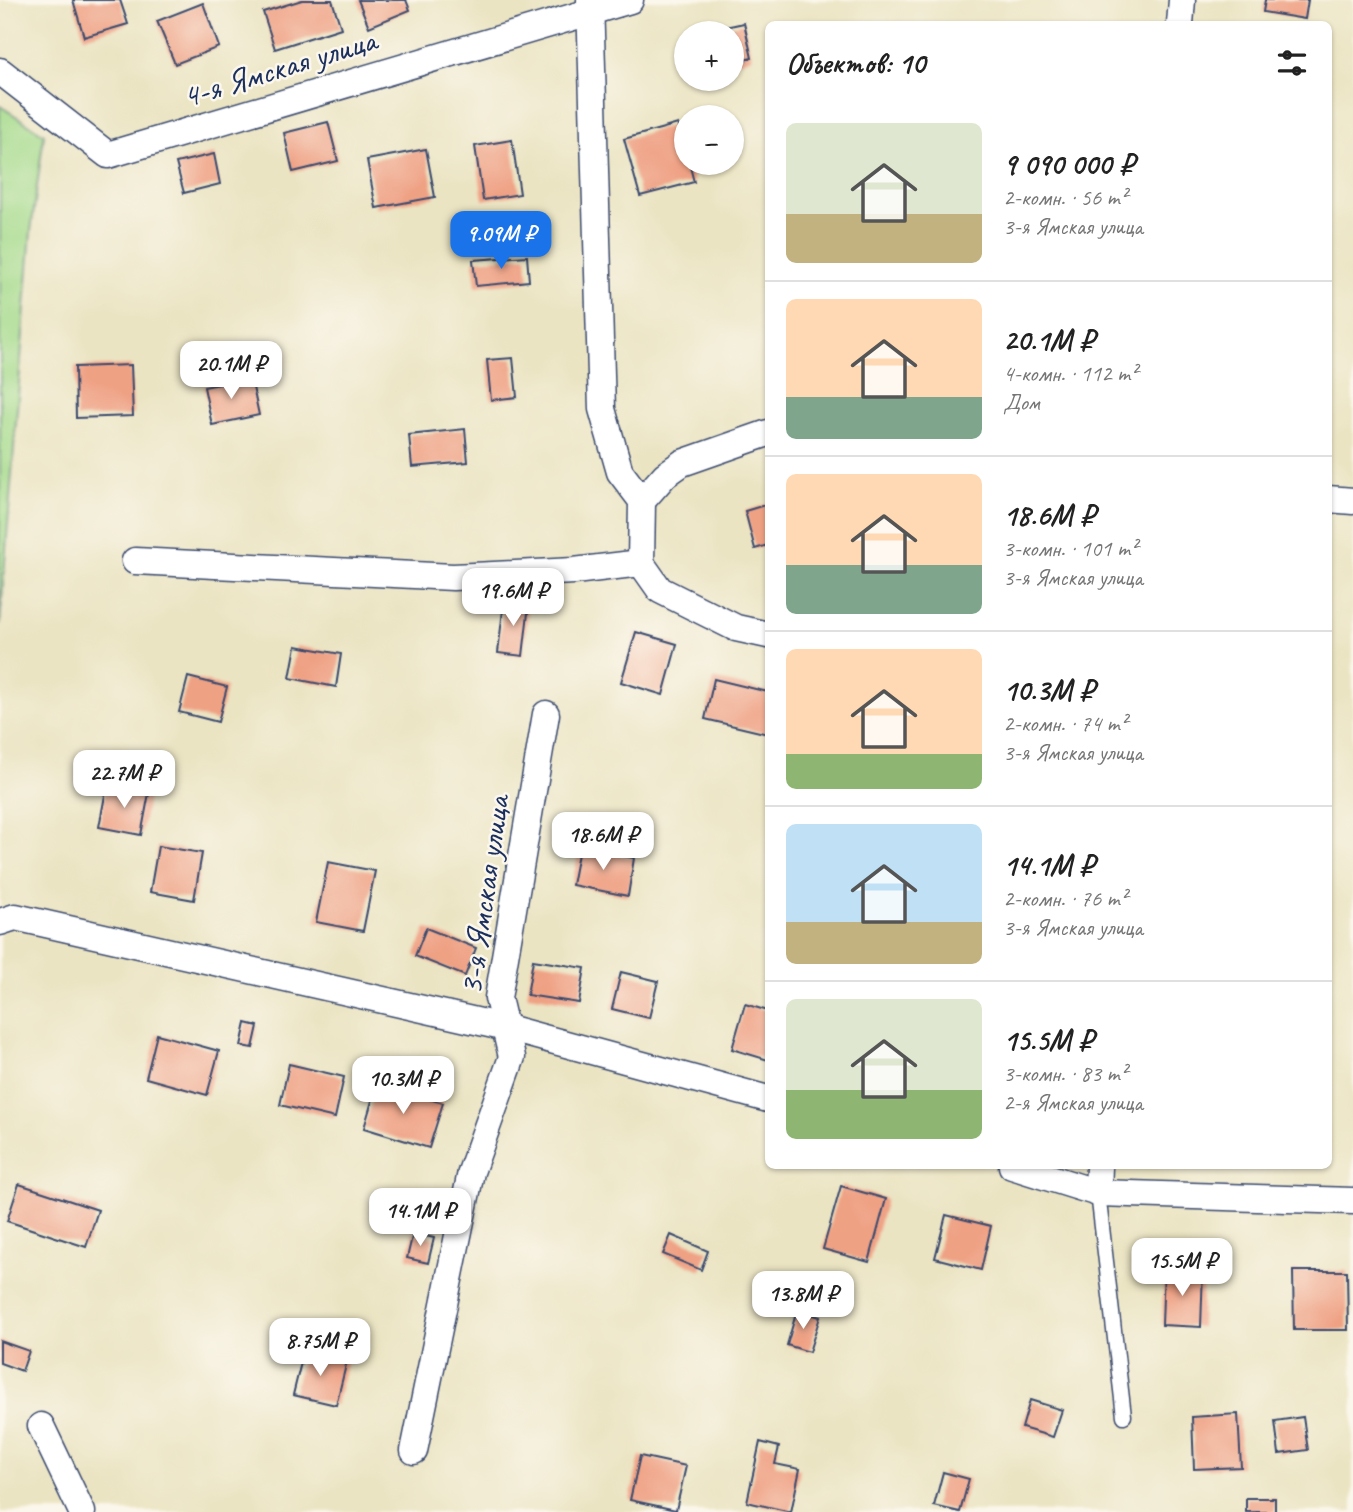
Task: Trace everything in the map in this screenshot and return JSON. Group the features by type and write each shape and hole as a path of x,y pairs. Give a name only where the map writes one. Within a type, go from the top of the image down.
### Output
{"street":[{"name":"4-я Ямская улица","path":"0,71 108,155 591,6 630,0"},
{"path":"1180,21 1182,0"},
{"path":"591,6 602,409 620,472 642,501 641,563 660,590 736,628 765,634"},
{"path":"642,501 665,475 682,463 765,434"},
{"path":"1332,499 1353,501"},
{"path":"135,561 453,577 574,571 641,563"},
{"name":"3-я Ямская улица","path":"414,1451 471,1172 512,1057 498,999 546,714"},
{"path":"0,922 15,917 507,1028 765,1098"},
{"path":"1022,1169 1098,1193 1353,1201"},
{"path":"1098,1193 1099,1169"},
{"path":"41,1426 82,1512"}],"lane":[{"path":"1098,1193 1124,1416"}],"green space":[{"path":"0,106 44,134 31,231 0,625"}],"building":[{"path":"73,0 120,0 128,24 84,37"},
{"path":"302,0 332,0 341,28 275,49 263,12"},
{"path":"358,0 406,0 410,10 369,27"},
{"path":"1265,0 1308,0 1305,19 1263,12"},
{"path":"203,3 219,47 175,64 157,21"},
{"path":"744,23 752,58 744,60"},
{"path":"328,122 338,161 293,172 284,133"},
{"path":"674,125 674,175 692,175 694,182 640,196 624,139"},
{"path":"512,140 520,194 483,200 475,146"},
{"path":"426,149 435,197 376,208 367,160"},
{"path":"214,154 220,184 184,193 176,163"},
{"path":"527,256 529,281 476,286 473,260"},
{"path":"513,358 517,397 491,400 487,360"},
{"path":"131,365 133,416 76,418 75,367"},
{"path":"251,378 259,415 212,425 204,387"},
{"path":"465,429 468,462 412,467 409,435"},
{"path":"765,505 765,546 755,549 745,511"},
{"path":"504,601 529,604 523,656 498,653"},
{"path":"636,632 677,644 663,695 621,682"},
{"path":"296,646 341,654 336,687 290,678"},
{"path":"188,677 227,687 218,722 179,712"},
{"path":"714,679 765,691 765,733 705,719"},
{"path":"107,785 149,793 141,835 99,827"},
{"path":"158,846 202,853 194,900 150,892"},
{"path":"579,848 634,858 628,896 572,885"},
{"path":"328,862 375,871 363,931 316,922"},
{"path":"426,928 476,948 465,976 415,956"},
{"path":"533,960 585,968 579,1003 527,995"},
{"path":"621,972 658,981 649,1018 612,1009"},
{"path":"745,1004 765,1010 765,1059 732,1049"},
{"path":"246,1023 258,1026 253,1048 241,1046"},
{"path":"157,1034 219,1051 207,1095 146,1078"},
{"path":"289,1064 344,1077 335,1118 280,1105"},
{"path":"377,1084 443,1103 429,1148 364,1128"},
{"path":"19,1184 98,1210 86,1247 7,1221"},
{"path":"841,1186 886,1199 869,1262 823,1249"},
{"path":"946,1215 991,1226 981,1270 935,1258"},
{"path":"413,1233 434,1238 428,1263 407,1258"},
{"path":"671,1235 708,1251 701,1270 663,1254"},
{"path":"1164,1268 1203,1270 1201,1327 1162,1325"},
{"path":"1293,1271 1347,1271 1348,1330 1294,1330"},
{"path":"797,1310 820,1317 809,1352 787,1345"},
{"path":"0,1341 29,1351 22,1371 0,1363"},
{"path":"304,1350 347,1361 336,1405 293,1395"},
{"path":"1030,1400 1062,1410 1053,1437 1022,1428"},
{"path":"1238,1414 1241,1467 1194,1469 1192,1417"},
{"path":"1303,1417 1308,1450 1279,1454 1275,1421"},
{"path":"760,1442 779,1447 775,1464 800,1469 791,1512 747,1502"},
{"path":"640,1456 686,1466 676,1510 630,1500"},
{"path":"943,1472 969,1479 960,1512 934,1506"},
{"path":"1246,1498 1275,1498 1275,1512 1246,1512"}]}
